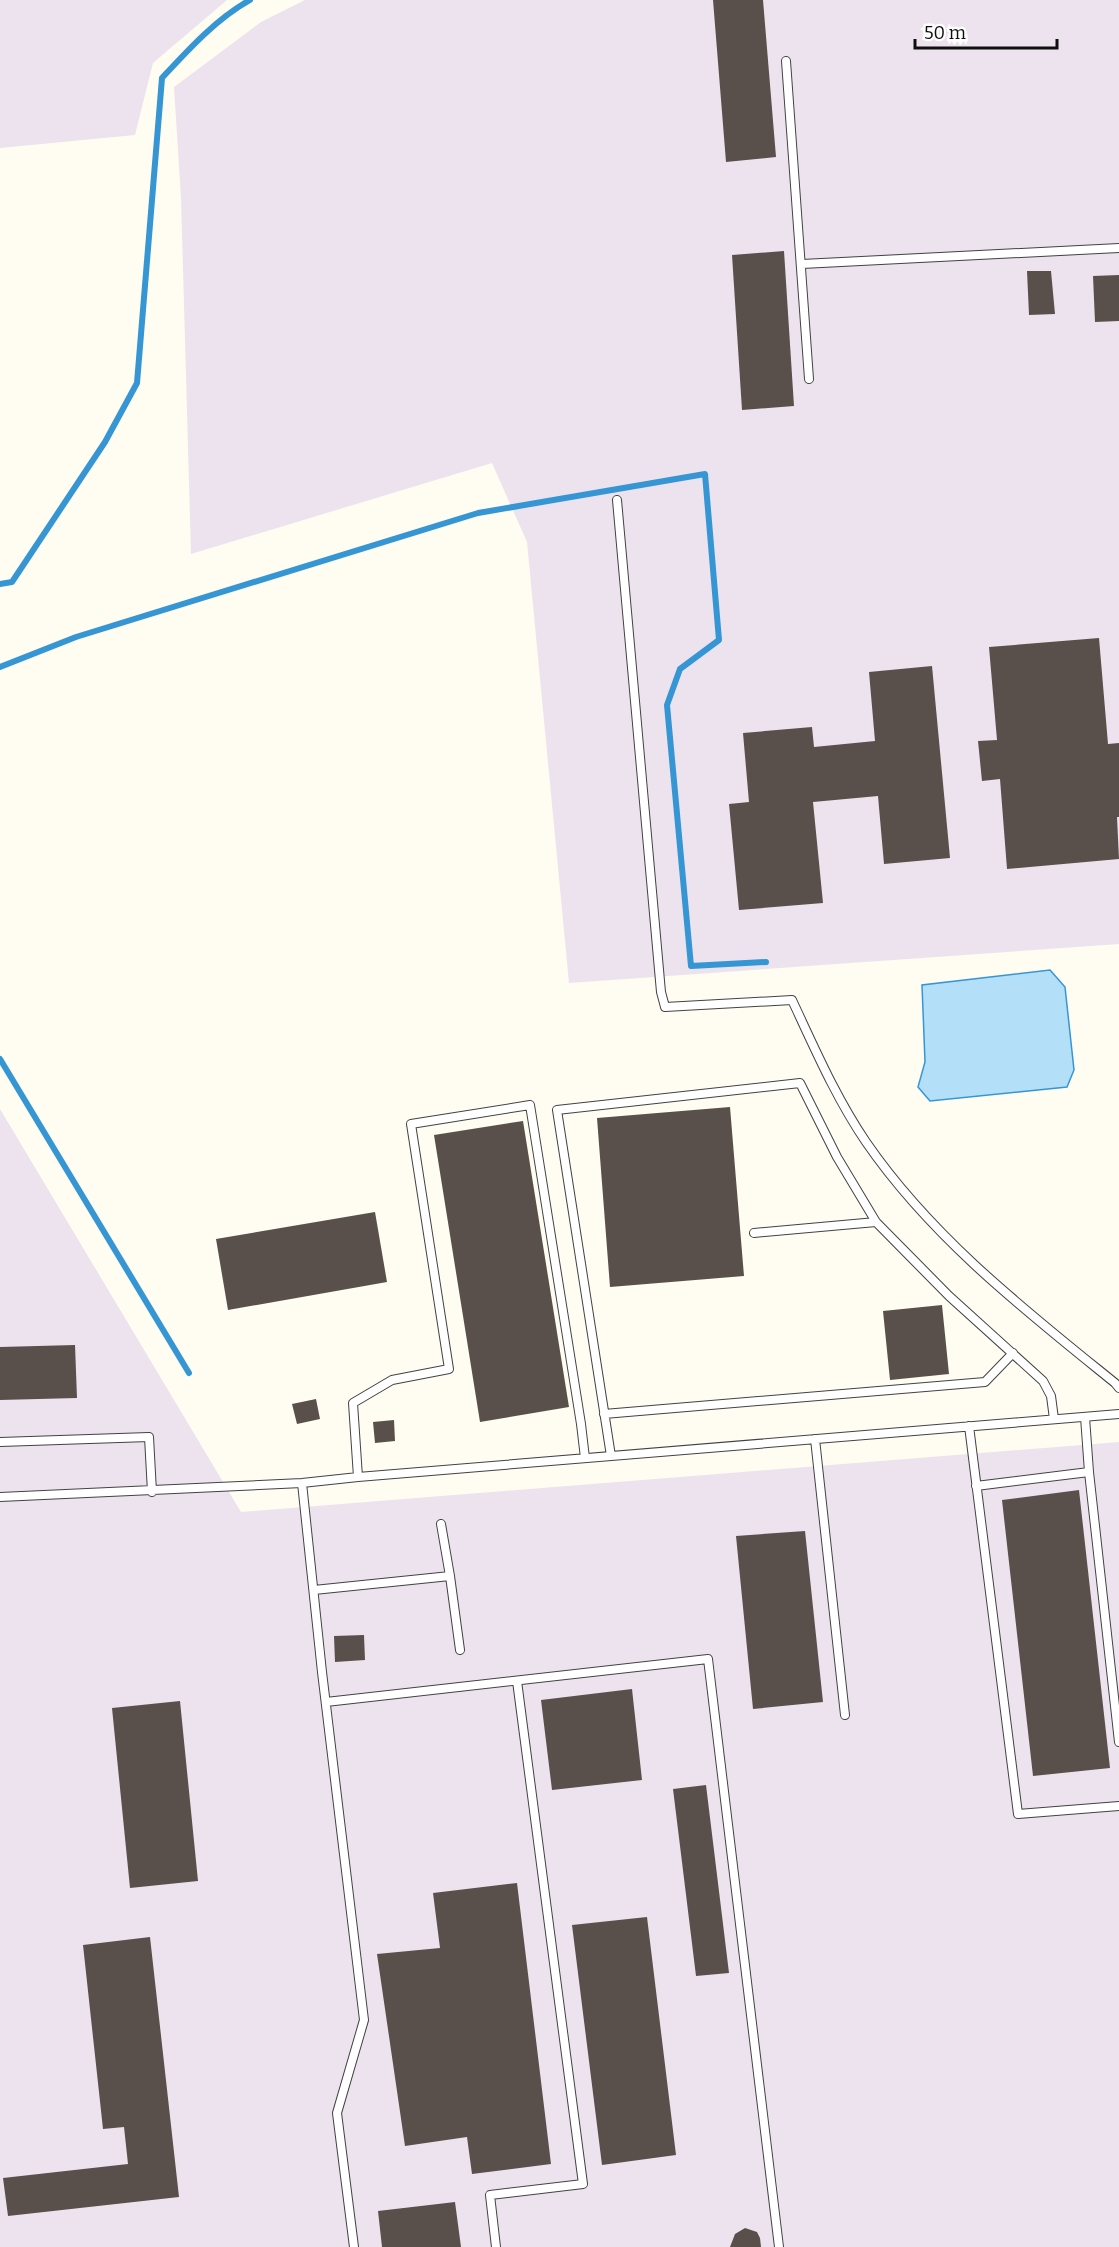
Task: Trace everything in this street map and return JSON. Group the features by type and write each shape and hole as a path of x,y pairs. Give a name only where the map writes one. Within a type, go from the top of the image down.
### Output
{"lane":[{"path":"786,61 809,379"},
{"path":"802,264 1119,248"},
{"path":"616,500 660,992 665,1007 792,1000 832,1087 867,1142 916,1206 1017,1302 1119,1388"},
{"path":"611,1456 556,1110 800,1083 837,1157 876,1222 949,1296 1043,1381 1051,1396 1054,1419"},
{"path":"358,1477 353,1402 392,1380 449,1370 411,1124 530,1105 585,1458"},
{"path":"754,1233 876,1222"},
{"path":"604,1414 986,1382 1013,1353"},
{"path":"0,1497 302,1484 358,1477 1119,1414"},
{"path":"1085,1417 1119,1742"},
{"path":"969,1426 1018,1814 1119,1806"},
{"path":"0,1442 150,1437 152,1492"},
{"path":"815,1439 844,1715"},
{"path":"976,1486 1089,1472"},
{"path":"302,1484 364,2020 338,2113 354,2247"},
{"path":"441,1524 460,1650"},
{"path":"314,1590 450,1576"},
{"path":"326,1702 708,1659 779,2247"},
{"path":"496,2247 490,2195 583,2184 517,1681"}],"shaded area":[{"path":"0,0 227,0 153,63 135,135 0,148"},
{"path":"305,0 1119,0 1119,944 569,983 527,542 492,463 191,554 181,198 174,87 261,22"},
{"path":"0,1109 241,1512 1119,1442 1119,2247 0,2247"}],"water":[{"path":"1050,970 1065,987 1074,1070 1067,1087 930,1101 918,1087 925,1062 922,985"}],"building":[{"path":"713,0 763,0 776,157 726,162"},
{"path":"784,251 794,406 742,410 732,255"},
{"path":"1027,271 1051,271 1055,314 1029,315"},
{"path":"1119,275 1119,321 1095,322 1093,276"},
{"path":"1099,638 1108,744 1119,743 1119,817 1117,817 1119,859 1007,869 1000,779 982,781 978,741 997,740 989,647"},
{"path":"932,666 950,858 884,864 878,796 813,802 823,903 739,910 729,804 749,802 743,733 812,727 814,747 875,741 869,672"},
{"path":"730,1107 744,1276 610,1287 597,1118"},
{"path":"523,1121 569,1407 480,1422 434,1135"},
{"path":"375,1212 387,1282 228,1310 216,1239"},
{"path":"942,1305 949,1374 890,1380 883,1311"},
{"path":"75,1345 77,1398 0,1400 0,1347"},
{"path":"316,1399 320,1419 297,1424 292,1404"},
{"path":"394,1420 395,1441 375,1443 373,1422"},
{"path":"1079,1490 1110,1768 1033,1776 1002,1500"},
{"path":"805,1531 823,1702 753,1709 736,1536"},
{"path":"364,1635 365,1660 335,1662 334,1636"},
{"path":"632,1689 642,1780 552,1790 541,1700"},
{"path":"180,1701 198,1881 130,1888 112,1708"},
{"path":"706,1785 729,1973 696,1976 673,1789"},
{"path":"517,1883 551,2164 472,2174 467,2137 405,2146 377,1954 440,1948 433,1893"},
{"path":"647,1917 676,2155 602,2165 572,1925"},
{"path":"150,1937 179,2197 8,2216 3,2178 128,2164 124,2127 103,2129 83,1945"},
{"path":"455,2202 461,2247 382,2247 378,2211"},
{"path":"745,2228 757,2232 761,2247 730,2247 735,2234"}],"waterway":[{"path":"0,584 12,582 105,442 137,383 162,78 214,26 250,0"},
{"path":"0,667 76,637 478,513 705,474 719,640 680,669 667,705 691,966 766,962"},
{"path":"0,1059 189,1373"}]}
